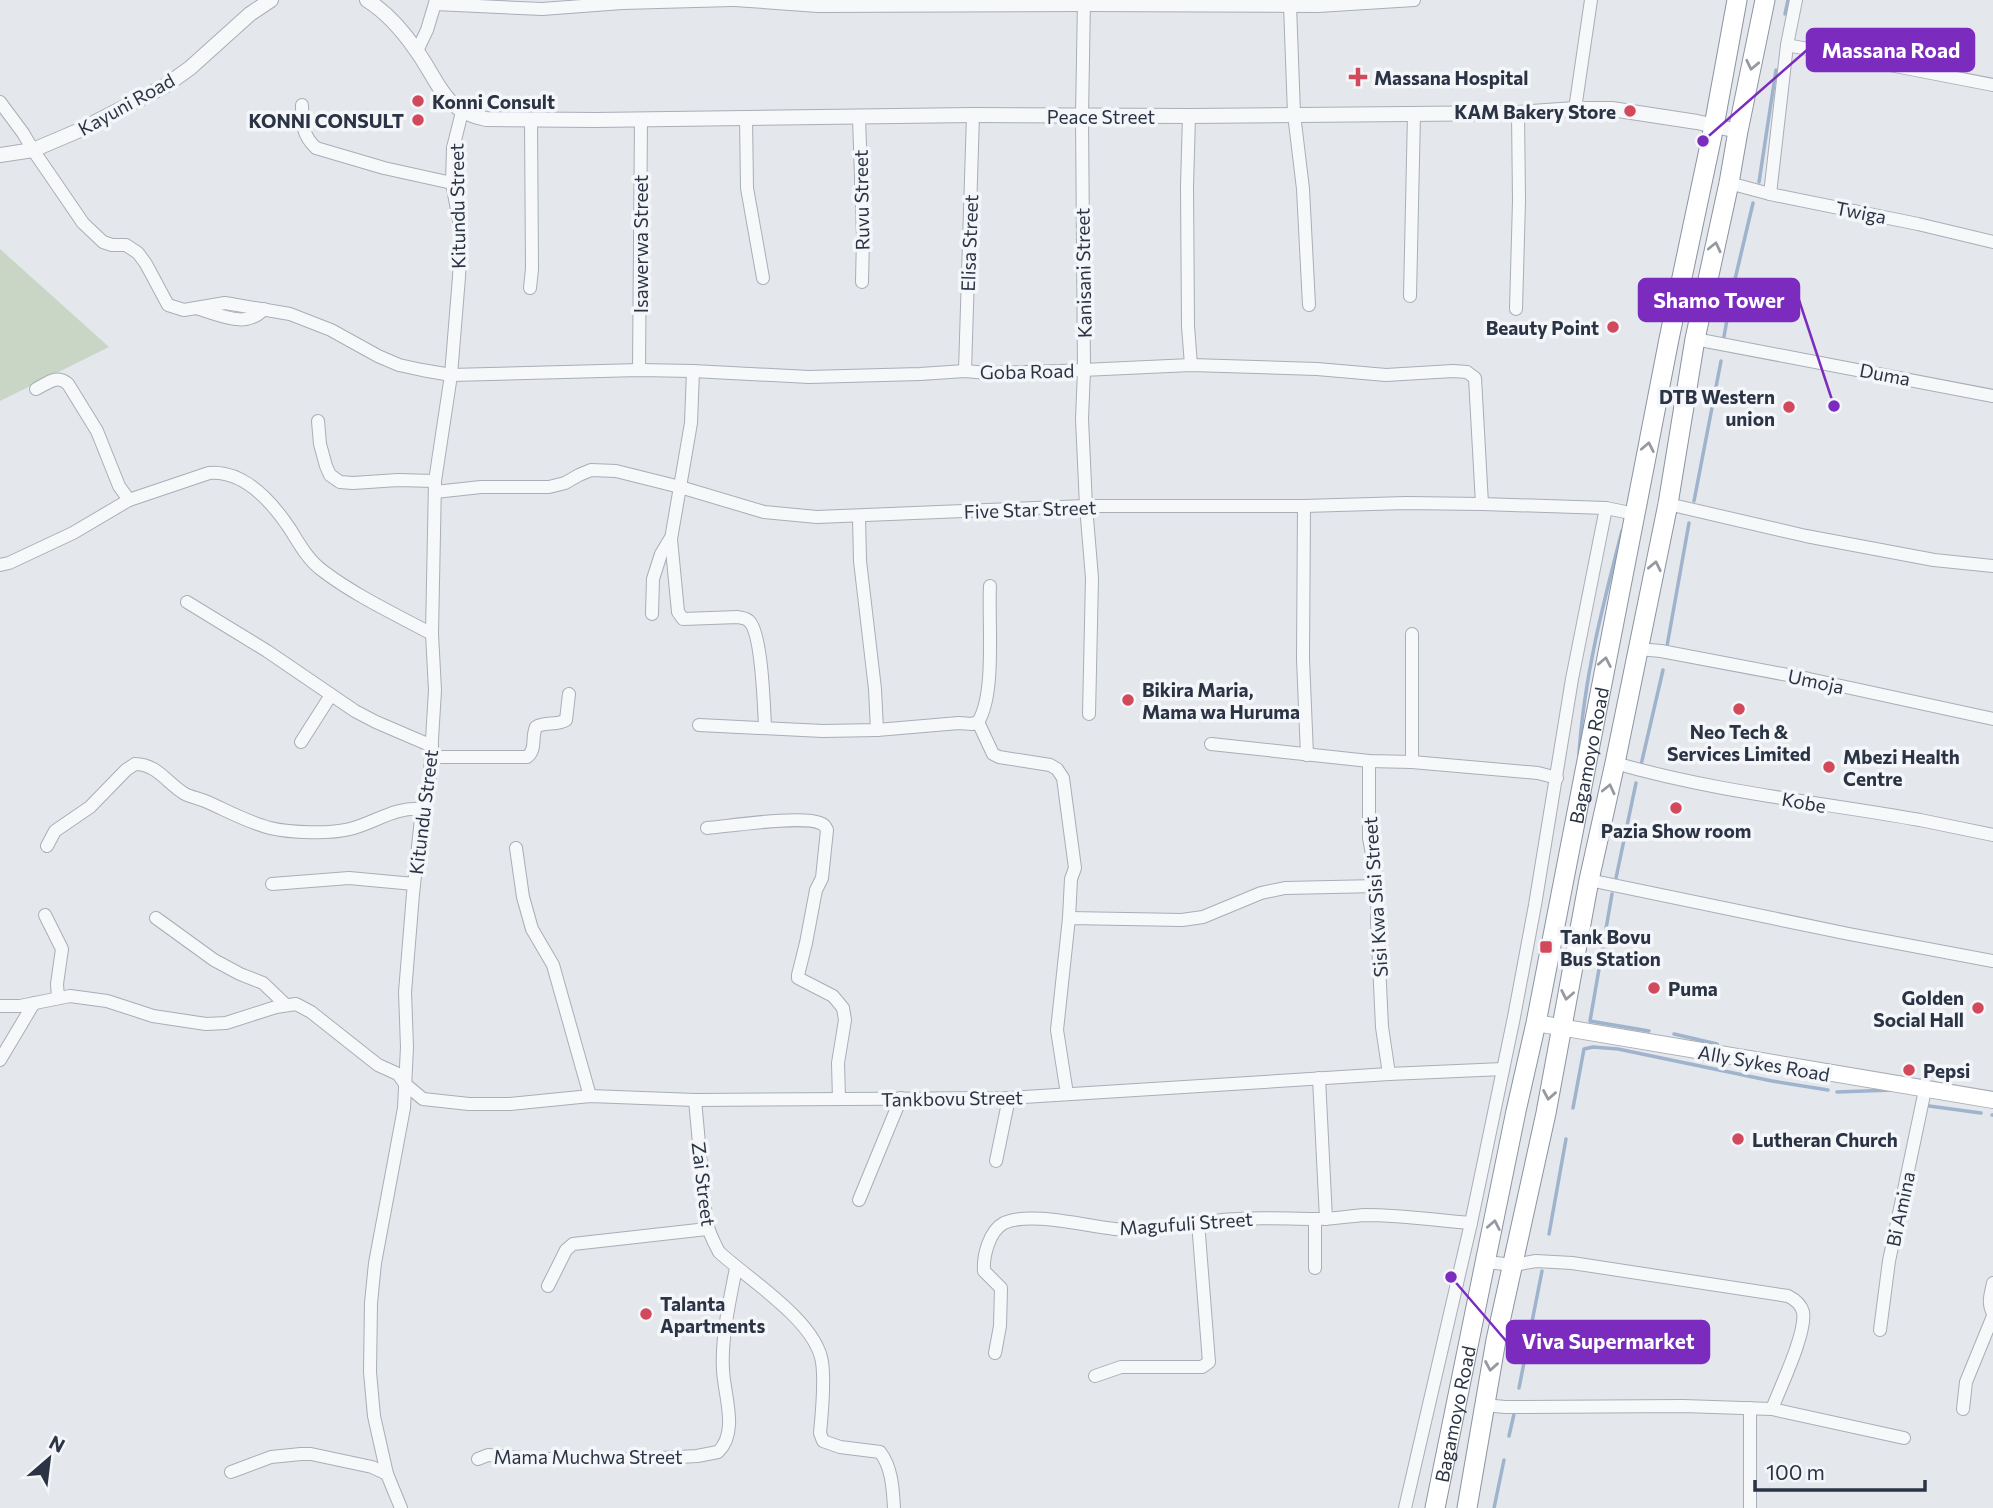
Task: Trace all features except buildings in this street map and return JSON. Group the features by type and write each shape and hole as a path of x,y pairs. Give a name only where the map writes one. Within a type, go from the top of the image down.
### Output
{"highway":[{"name":"Bagamoyo Road","path":"1435,1508 1536,1023 1737,0"},
{"name":"Bagamoyo Road","path":"1467,1508 1496,1340 1546,1113 1589,880 1668,504 1695,339 1765,0"}],"main road":[{"name":"Ally Sykes Road","path":"1536,1023 1993,1100"}],"street":[{"name":"Kayuni Road","path":"0,155 33,150 80,130 165,86 190,68 250,14 271,0"},
{"path":"367,0 397,26 417,51 447,99 463,112"},
{"path":"417,51 427,30 435,2 542,9 622,3 733,0 818,6 1084,2 1290,5 1414,0"},
{"path":"1575,109 1591,0"},
{"path":"1770,194 1787,45 1796,0"},
{"name":"Kanisani Street","path":"1084,2 1082,419 1092,578 1089,714"},
{"path":"1290,5 1294,114 1303,189 1309,305"},
{"path":"1787,45 1993,85"},
{"path":"0,102 33,150"},
{"path":"302,105 303,129 316,148 384,168 452,183"},
{"name":"Peace Street","path":"463,112 486,119 641,119 1518,113 1575,109 1612,110 1738,131"},
{"name":"Kitundu Street","path":"401,1508 387,1474 374,1416 370,1372 371,1303 374,1263 404,1108 407,1047 405,992 422,809 429,789 432,751 435,690 432,566 435,486 451,375 461,231 452,183 453,148 463,112"},
{"path":"1516,309 1518,113"},
{"path":"1410,296 1414,114"},
{"name":"Elisa Street","path":"965,371 973,115"},
{"path":"1189,116 1188,326 1191,365"},
{"path":"746,117 747,188 763,278"},
{"name":"Ruvu Street","path":"859,117 862,282"},
{"path":"530,288 531,119"},
{"name":"Isawerwa Street","path":"639,370 641,119"},
{"name":"Goba Road","path":"33,150 70,205 98,238 112,245 126,245 138,253 168,305 184,310 225,303 309,320 400,365 451,375 639,370 809,377 1191,365 1317,369 1386,375 1467,372 1475,379 1482,503"},
{"name":"Twiga","path":"1729,183 1993,242"},
{"name":"Duma","path":"1695,339 1993,396"},
{"path":"693,371 691,423 671,539 678,612 681,618 693,620 738,617 751,623 758,649 765,727"},
{"path":"36,389 58,378 68,384 97,431 119,486 128,500"},
{"name":"Five Star Street","path":"318,421 320,444 330,475 340,482 388,480 435,486 549,487 565,483 590,470 615,471 764,512 817,517 1086,506 1482,503 1606,508 1635,513"},
{"path":"305,444 320,444"},
{"path":"0,565 74,533 128,500 209,473 217,473 248,483 269,502 301,549 324,572 377,605 432,634"},
{"path":"1668,504 1845,544 1934,560 1993,566"},
{"path":"1304,506 1303,659 1307,755"},
{"path":"1405,1508 1471,1223 1503,1069 1535,905 1572,679 1606,508"},
{"path":"859,516 860,561 877,730"},
{"path":"652,614 653,579 671,539"},
{"path":"978,722 986,706 990,586"},
{"path":"187,601 331,695 432,751 527,757 534,746 536,727 566,720 569,694"},
{"path":"1412,634 1412,762"},
{"name":"Umoja","path":"1638,649 1809,679 1993,719"},
{"path":"301,743 331,695"},
{"path":"699,725 823,731 877,730 978,722"},
{"path":"978,722 993,754 1050,765 1057,769 1063,778 1075,868 1071,879 1057,1030 1066,1094"},
{"path":"1212,744 1369,761 1412,762 1538,774 1557,778"},
{"name":"Sisi Kwa Sisi Street","path":"1369,761 1369,838 1378,886 1382,1027 1389,1074"},
{"name":"Kobe","path":"1615,763 1758,795 1920,820 1993,835"},
{"path":"47,846 55,831 90,807 125,770 135,764 154,768 188,796 199,798 270,828 298,832 340,831 362,825 396,810 422,809"},
{"path":"707,828 768,821 817,821 825,826 827,831 822,878 816,890 798,978 833,996 843,1008 845,1020 838,1063 839,1099"},
{"path":"516,848 523,897 532,929 553,965 590,1096"},
{"path":"272,884 349,878 414,884"},
{"path":"1589,880 1993,961"},
{"path":"1069,918 1182,920 1203,917 1261,893 1285,888 1378,886"},
{"path":"45,915 62,949 57,984 58,998"},
{"path":"0,1006 20,1006 70,996 107,1001 153,1016 206,1024 226,1023 286,1005 263,983 214,960 156,918"},
{"path":"0,1060 34,1003"},
{"name":"Tankbovu Street","path":"286,1005 304,1007 370,1059 398,1074 405,1084 423,1099 469,1104 510,1104 590,1096 695,1100 1009,1098 1503,1069"},
{"path":"1315,1268 1320,1219 1319,1078"},
{"name":"Bi Amina","path":"1880,1330 1889,1261 1925,1090"},
{"path":"859,1200 901,1098"},
{"path":"996,1161 1009,1098"},
{"name":"Zai Street","path":"695,1100 707,1229 719,1252 797,1318 810,1337 822,1361 820,1433 823,1441 839,1447 880,1452 893,1485 894,1508"},
{"path":"1495,1108 1516,1111"},
{"name":"Magufuli Street","path":"995,1353 1000,1326 1001,1288 984,1270 984,1263 986,1251 997,1228 1013,1220 1041,1220 1119,1229 1178,1226 1245,1218 1320,1219 1364,1216 1471,1223"},
{"path":"1095,1376 1121,1367 1202,1367 1209,1362 1198,1222"},
{"path":"548,1286 566,1250 573,1244 707,1229"},
{"path":"1486,1262 1514,1265 1536,1261 1572,1263 1788,1296 1796,1300 1803,1311 1801,1328 1772,1409"},
{"name":"Mama Muchwa Street","path":"478,1459 488,1455 534,1459 632,1460 718,1452 726,1443 729,1432 722,1367 736,1268"},
{"path":"1963,1409 1966,1382 1993,1315 1989,1301 1993,1283"},
{"path":"1484,1405 1772,1409 1904,1438"},
{"path":"1750,1408 1751,1508"},
{"path":"231,1472 271,1457 311,1454 372,1467 387,1474"}],"green space":[{"path":"0,249 109,347 0,401"}],"waterway":[{"path":"1785,14 1788,0"},
{"path":"1759,182 1776,70"},
{"path":"1723,342 1753,203"},
{"path":"1694,501 1721,361"},
{"path":"1667,646 1689,523"},
{"path":"1579,754 1590,669 1622,531"},
{"path":"1641,765 1663,670"},
{"path":"1616,878 1636,783"},
{"path":"1612,894 1590,1021 1649,1031"},
{"path":"1674,1034 1717,1044"},
{"path":"1573,1108 1584,1049 1593,1047 1618,1049 1828,1090"},
{"path":"1837,1092 1892,1090"},
{"path":"1929,1106 1981,1113"},
{"path":"1549,1234 1566,1139"},
{"path":"1519,1388 1542,1271"},
{"path":"1509,1436 1514,1414"},
{"path":"1494,1508 1504,1460"}],"place":[{"name":"Massana Hospital","path":"1358,77"},
{"name":"Konni Consult","path":"418,101"},
{"name":"KAM Bakery Store","path":"1630,111"},
{"name":"KONNI CONSULT","path":"418,120"},
{"name":"Massana Road","path":"1703,141"},
{"name":"Beauty Point","path":"1613,327"},
{"name":"Shamo Tower","path":"1834,406"},
{"name":"DTB Western union","path":"1789,407"},
{"name":"Bikira Maria, Mama wa Huruma","path":"1128,700"},
{"name":"Neo Tech & Services Limited","path":"1739,709"},
{"name":"Mbezi Health Centre","path":"1829,767"},
{"name":"Pazia Show room","path":"1676,808"},
{"name":"Tank Bovu Bus Station","path":"1546,947"},
{"name":"Puma","path":"1654,988"},
{"name":"Golden Social Hall","path":"1978,1008"},
{"name":"Pepsi","path":"1909,1070"},
{"name":"Lutheran Church","path":"1738,1139"},
{"name":"Viva Supermarket","path":"1451,1277"},
{"name":"Talanta Apartments","path":"646,1314"}]}
